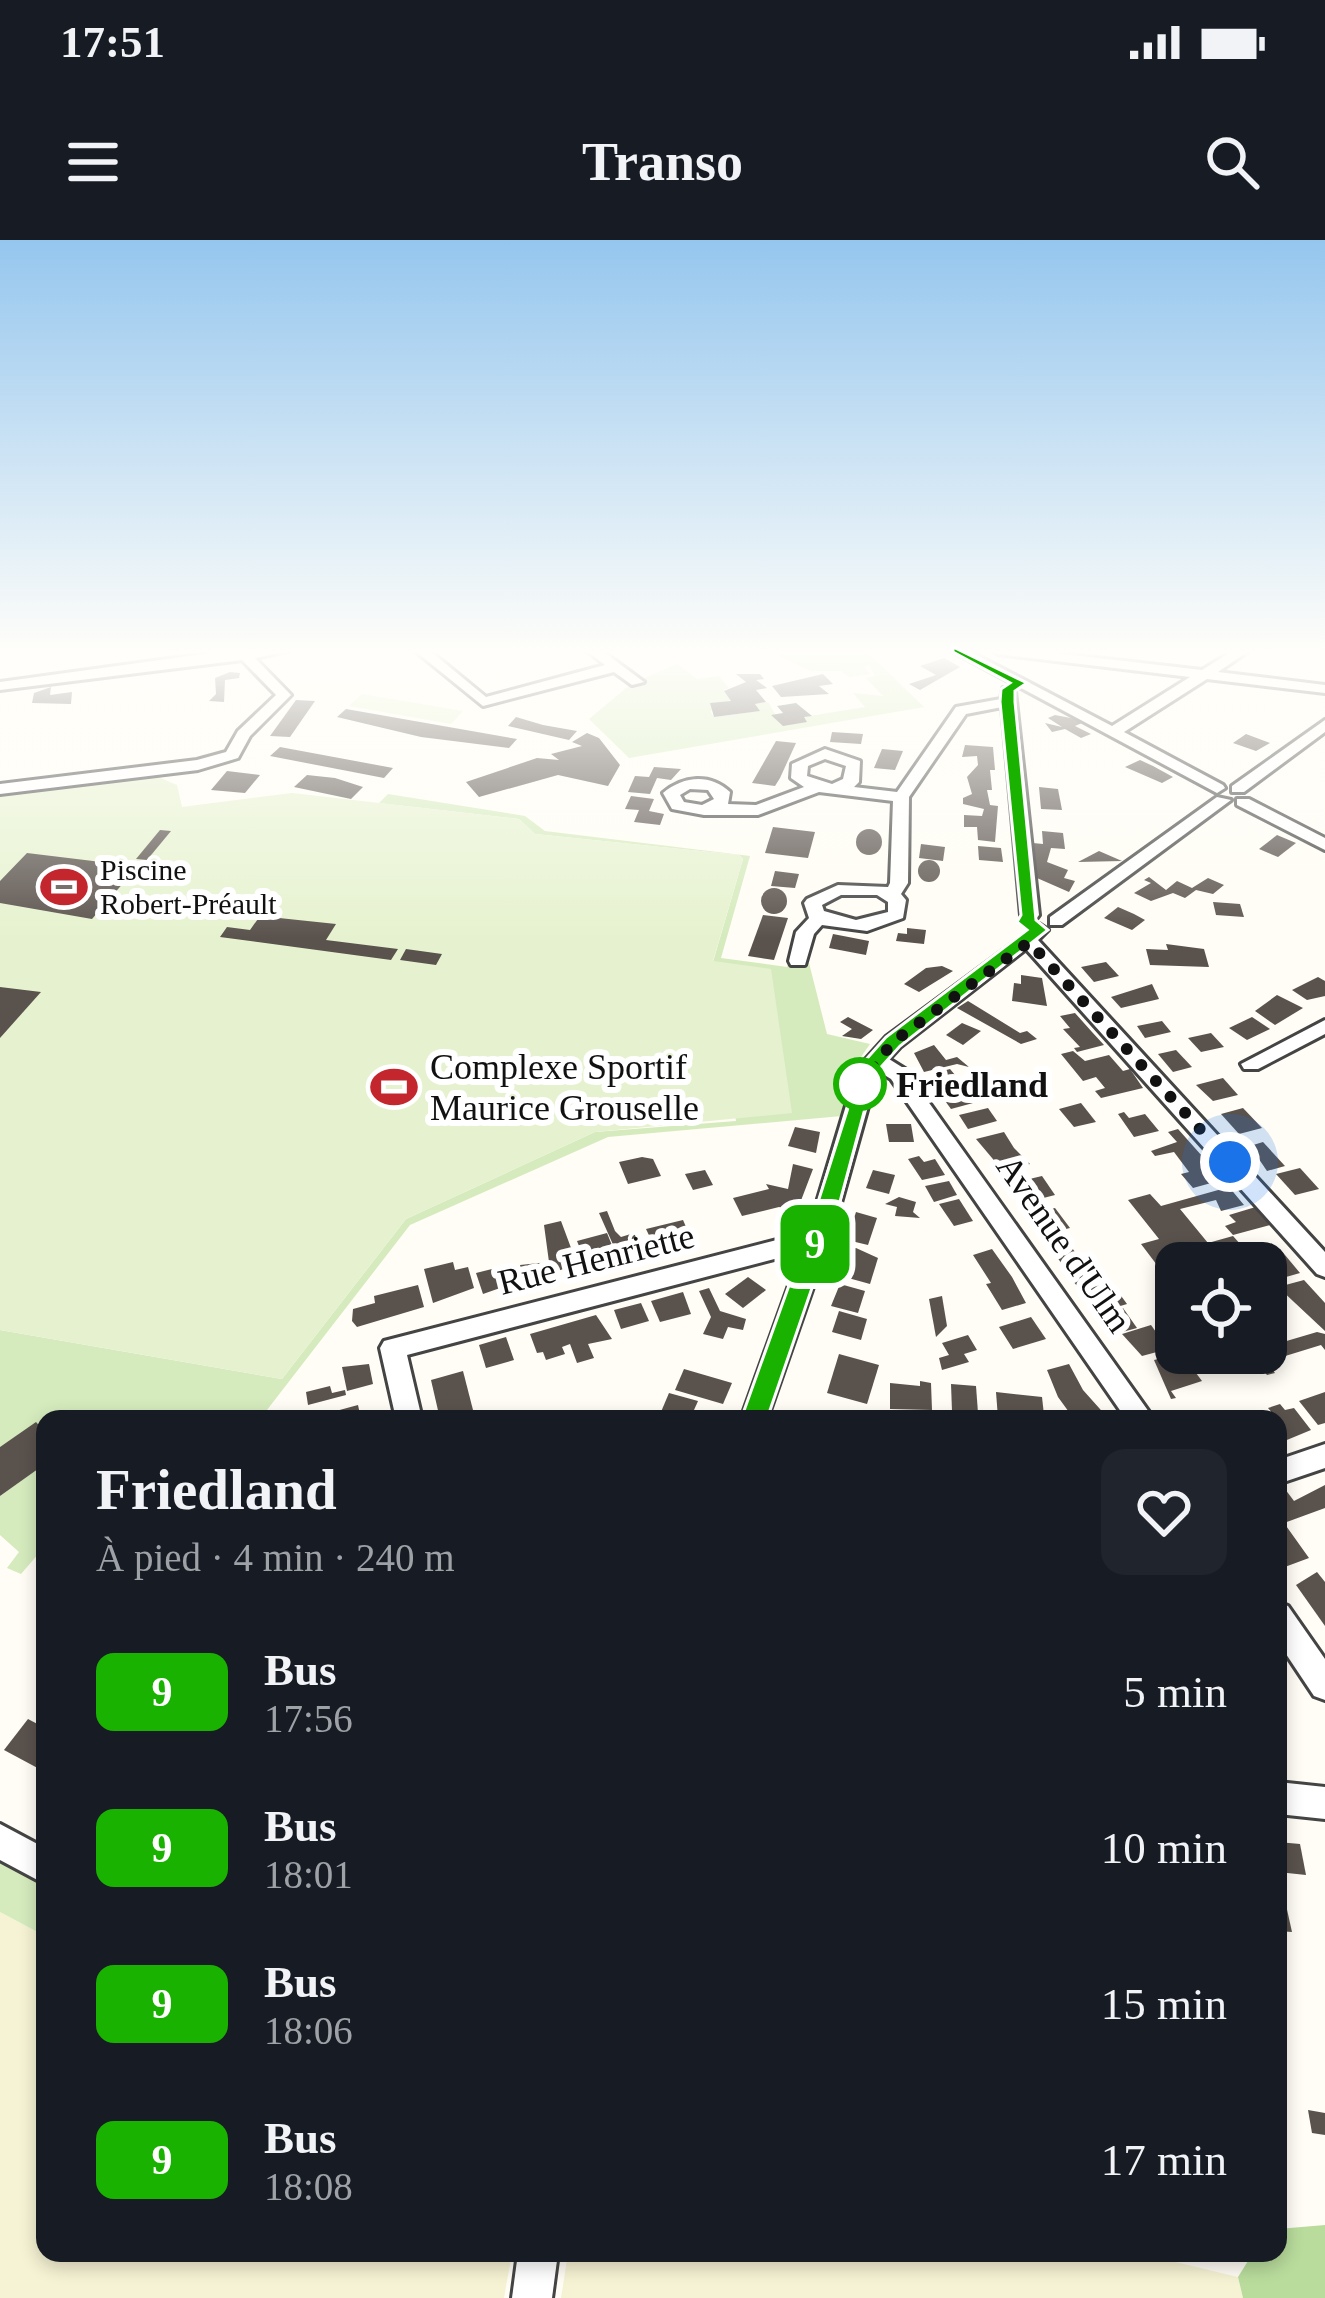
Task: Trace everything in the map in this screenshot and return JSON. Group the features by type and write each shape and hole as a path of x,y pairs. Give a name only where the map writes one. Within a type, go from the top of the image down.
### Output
{"street":[{"path":"0,789 198,765 232,754 236,746"},
{"path":"819,918 842,925 882,922 897,914 892,895 899,883 901,796 936,746"},
{"path":"1013,746 1038,927 1325,1268"},
{"path":"1137,746 1325,845"},
{"path":"757,1410 859,1108 869,1098 878,1061 897,1038 1038,927 1296,746"},
{"path":"712,808 758,810 826,788 901,796"},
{"path":"819,918 813,903 826,893 872,889 892,895"},
{"path":"798,961 805,932 819,918"},
{"path":"1251,1064 1325,1026"},
{"name":"Avenue d'Ulm","path":"878,1061 898,1074 1135,1410"},
{"name":"Rue Henriette","path":"407,1410 393,1348 817,1239"},
{"path":"1287,1469 1325,1456"},
{"path":"1287,1629 1325,1685"},
{"path":"1287,1799 1325,1803"},
{"path":"0,1841 36,1862"},
{"path":"532,2298 537,2262"}],"shaded area":[{"path":"0,1912 36,1931 36,2262 510,2262 504,2298 0,2298"},
{"path":"567,2262 1176,2262 1238,2277 1243,2298 561,2298"}],"green space":[{"path":"617,746 698,746 629,758"},
{"name":"Complexe Sportif Maurice Grouselle","path":"156,776 177,785 182,807 292,793 519,819 535,834 739,855 743,859 713,961 771,969 792,1113 595,1132 406,1219 282,1379 0,1330 0,796"},
{"path":"388,794 525,816 545,831 750,856 721,958 787,967 790,960 809,963 827,1034 870,1044 847,1077 850,1087 842,1116 608,1137 410,1225 267,1410 36,1410 36,1423 0,1447 0,1330 282,1379 406,1219 595,1132 736,1121 713,962 743,859 739,855 535,834 519,819 379,803"},
{"path":"36,1470 36,1556 21,1574 7,1568 19,1552 0,1535 0,1496"},
{"path":"0,1859 36,1880 36,1931 0,1912"},
{"path":"1325,2225 1325,2298 1243,2298 1238,2277 1247,2262 1287,2262 1287,2228"}],"building":[{"path":"605,746 620,765 608,786 558,775 479,797 466,782 537,758 559,760 551,754"},
{"path":"773,746 795,746 775,786 752,783"},
{"path":"965,746 993,747 995,770 990,770 992,790 987,790 990,805 998,806 995,842 978,840 977,827 964,827 964,815 982,816 984,809 963,804 963,798 972,794 967,777 978,765 977,756 962,757"},
{"path":"280,747 393,768 384,778 270,756"},
{"path":"882,749 903,751 895,770 874,768"},
{"path":"1140,760 1173,777 1162,783 1125,767"},
{"path":"654,767 681,769 671,780 657,778 650,794 628,792 635,776 649,777"},
{"path":"227,771 260,775 245,793 211,790"},
{"path":"307,775 363,787 351,799 294,787"},
{"path":"1039,787 1058,789 1062,810 1041,809"},
{"path":"631,796 654,799 649,811 664,814 660,825 634,822 639,810 625,809"},
{"path":"773,827 815,832 808,858 765,853"},
{"path":"869,829 882,842 869,855 856,842"},
{"path":"160,830 171,831 147,860 136,859"},
{"path":"1042,831 1063,833 1065,849 1051,848 1047,862 1068,870 1064,878 1075,881 1069,892 1037,878 1033,843 1043,844"},
{"path":"1277,835 1296,843 1278,857 1259,849"},
{"path":"921,844 945,847 943,861 919,858"},
{"path":"978,846 1001,848 1003,862 979,860"},
{"path":"1099,851 1122,861 1078,862"},
{"path":"27,853 126,865 120,871 132,873 92,919 0,903 0,881"},
{"path":"929,860 940,871 929,882 918,871"},
{"path":"775,871 799,874 795,888 771,886"},
{"path":"1149,877 1166,890 1177,881 1192,888 1208,878 1224,885 1213,894 1196,890 1185,898 1173,893 1151,901 1134,893 1151,883 1144,880"},
{"path":"774,888 787,901 774,914 761,901"},
{"path":"1213,902 1240,904 1244,917 1216,915"},
{"path":"1118,907 1145,920 1132,930 1104,918"},
{"path":"763,915 788,918 774,960 748,956"},
{"path":"260,916 336,924 326,940 398,949 391,960 220,937 227,927 250,930"},
{"path":"907,928 926,930 924,944 896,941 898,933 907,934"},
{"path":"833,934 869,941 866,955 829,948"},
{"path":"1166,944 1204,949 1209,967 1150,965 1146,949 1168,950"},
{"path":"406,949 442,954 436,965 400,960"},
{"path":"1106,962 1119,976 1094,982 1081,967"},
{"path":"942,966 953,971 919,992 904,984 926,968"},
{"path":"1021,975 1042,978 1047,1006 1012,1001 1014,983 1021,984"},
{"path":"1318,977 1325,981 1325,996 1307,1000 1292,990"},
{"path":"1152,984 1159,999 1121,1008 1111,997"},
{"path":"0,987 41,992 0,1038"},
{"path":"1277,995 1303,1008 1275,1025 1255,1011"},
{"path":"968,1001 1037,1039 1021,1044 957,1008"},
{"path":"1075,1013 1104,1045 1077,1052 1074,1048 1080,1047 1063,1029 1070,1028 1060,1016"},
{"path":"848,1017 873,1030 861,1039 842,1036 852,1029 840,1022"},
{"path":"1252,1017 1270,1029 1247,1040 1229,1028"},
{"path":"1162,1021 1171,1032 1145,1038 1137,1026"},
{"path":"962,1023 981,1031 963,1045 946,1035"},
{"path":"1211,1033 1224,1047 1201,1052 1188,1038"},
{"path":"934,1045 946,1060 957,1057 969,1067 957,1064 924,1072 914,1053"},
{"path":"1176,1050 1192,1067 1173,1072 1158,1054"},
{"path":"1073,1051 1085,1061 1109,1055 1123,1071 1130,1069 1143,1088 1101,1098 1095,1091 1105,1088 1096,1077 1083,1081 1061,1054"},
{"path":"950,1069 961,1082 927,1093 922,1087 940,1085 932,1074"},
{"path":"1223,1078 1238,1095 1213,1101 1196,1085"},
{"path":"974,1087 984,1100 951,1109 940,1094"},
{"path":"1081,1103 1096,1122 1074,1127 1059,1109"},
{"path":"988,1108 997,1121 968,1129 959,1115"},
{"path":"1243,1108 1262,1128 1239,1134 1221,1114"},
{"path":"1124,1112 1129,1118 1145,1114 1159,1131 1134,1137 1118,1114"},
{"path":"886,1124 911,1124 914,1142 889,1142"},
{"path":"795,1127 820,1132 816,1153 788,1146"},
{"path":"1178,1129 1222,1180 1193,1188 1181,1174 1189,1172 1174,1152 1155,1156 1151,1151 1177,1142 1168,1132"},
{"path":"1004,1132 1030,1164 1003,1171 976,1139"},
{"path":"1263,1142 1285,1166 1267,1171 1250,1146"},
{"path":"919,1156 924,1162 935,1159 945,1175 922,1180 908,1159"},
{"path":"653,1159 661,1176 628,1184 619,1162"},
{"path":"793,1164 813,1169 797,1211 779,1207 742,1216 733,1198 769,1189 766,1184 788,1189"},
{"path":"1300,1168 1319,1189 1295,1195 1276,1174"},
{"path":"705,1170 713,1185 693,1190 685,1174"},
{"path":"873,1170 895,1175 889,1194 866,1188"},
{"path":"1042,1176 1055,1195 1024,1203 1009,1184"},
{"path":"949,1181 957,1195 934,1202 925,1186"},
{"path":"1229,1187 1244,1205 1221,1211 1216,1200 1180,1209 1207,1242 1155,1242 1155,1262 1141,1244 1159,1239 1128,1200 1150,1194 1161,1206"},
{"path":"899,1197 916,1202 913,1212 920,1218 895,1216 897,1207 885,1204"},
{"path":"959,1199 973,1221 954,1226 939,1204"},
{"path":"1259,1206 1274,1224 1233,1235 1225,1226 1236,1222 1229,1215"},
{"path":"1055,1208 1070,1228 1046,1234 1031,1214"},
{"path":"607,1211 615,1231 621,1237 634,1233 642,1251 619,1258 599,1213"},
{"path":"856,1212 877,1218 868,1245 847,1240"},
{"path":"683,1220 693,1243 657,1252 646,1229"},
{"path":"561,1221 577,1264 525,1283 520,1265 549,1262 544,1225"},
{"path":"607,1233 622,1270 615,1272 610,1260 587,1266 577,1241"},
{"path":"1067,1241 1080,1259 1062,1264 1049,1246"},
{"path":"856,1248 878,1258 870,1284 841,1276 849,1250"},
{"path":"992,1249 1026,1303 1002,1310 973,1255"},
{"path":"1287,1257 1300,1273 1287,1277"},
{"path":"1093,1258 1107,1277 1077,1286 1062,1267"},
{"path":"453,1262 455,1270 468,1267 474,1288 433,1303 424,1269"},
{"path":"508,1265 514,1283 483,1294 476,1273"},
{"path":"748,1277 766,1290 743,1308 725,1294"},
{"path":"1304,1280 1325,1303 1325,1331 1287,1295 1287,1285"},
{"path":"1111,1282 1127,1304 1097,1313 1080,1291"},
{"path":"840,1284 865,1291 858,1313 831,1306"},
{"path":"418,1285 424,1307 357,1327 352,1321 353,1309 375,1303 374,1296"},
{"path":"709,1288 720,1311 746,1319 743,1330 728,1327 723,1339 703,1334 711,1317 699,1291"},
{"path":"683,1292 691,1314 660,1322 651,1301"},
{"path":"942,1296 947,1326 936,1337 929,1299"},
{"path":"641,1303 649,1321 621,1329 614,1310"},
{"path":"1123,1308 1137,1328 1115,1334 1101,1315"},
{"path":"839,1311 867,1319 861,1340 832,1332"},
{"path":"596,1315 612,1339 588,1344 594,1358 577,1363 570,1344 562,1347 565,1354 546,1360 543,1352 537,1353 530,1334"},
{"path":"1031,1317 1046,1339 1013,1349 999,1327"},
{"path":"1151,1325 1155,1352 1142,1356 1122,1334"},
{"path":"1317,1332 1325,1334 1325,1350 1321,1345 1287,1355 1287,1341"},
{"path":"968,1335 977,1350 964,1354 969,1362 942,1370 939,1358 949,1355 942,1343"},
{"path":"506,1337 514,1360 486,1368 479,1345"},
{"path":"839,1354 879,1365 867,1404 827,1393"},
{"path":"369,1364 373,1384 347,1391 342,1367"},
{"path":"1069,1364 1101,1410 1067,1410 1047,1370"},
{"path":"684,1369 732,1383 723,1404 675,1390"},
{"path":"463,1371 473,1410 438,1410 431,1380"},
{"path":"1160,1374 1197,1374 1202,1381 1171,1391 1176,1398 1171,1399"},
{"path":"920,1381 931,1383 932,1410 890,1409 890,1383 920,1386"},
{"path":"951,1384 976,1386 978,1410 952,1410"},
{"path":"330,1386 332,1393 345,1390 346,1395 308,1405 306,1392"},
{"path":"996,1392 1042,1397 1043,1410 997,1410"},
{"path":"1325,1392 1325,1423 1318,1425 1299,1401"},
{"path":"669,1393 698,1401 694,1410 662,1410"},
{"path":"1294,1408 1311,1430 1287,1440 1285,1410"},
{"path":"36,1422 36,1470 0,1496 0,1447"},
{"path":"1325,1485 1325,1508 1287,1522 1287,1492 1294,1501"},
{"path":"1287,1527 1309,1558 1287,1566"},
{"path":"1317,1572 1325,1582 1325,1626 1296,1585"},
{"path":"28,1719 36,1723 36,1767 4,1750"},
{"path":"1287,1843 1300,1844 1306,1875 1287,1873"},
{"path":"1308,2110 1325,2113 1325,2135 1312,2133"}],"bus line":[{"name":"9","path":"757,1410 823,1224 859,1108 856,1102 864,1073 893,1042 1039,930 1026,922 1030,915 1012,746"}],"place":[{"name":"Piscine Robert-Préault","path":"64,887"},
{"name":"Friedland","path":"860,1084"},
{"name":"Complexe Sportif Maurice Grouselle","path":"394,1087"}],"route":[{"path":"860,1084 864,1073 893,1042 1029,942 1230,1162"}]}
